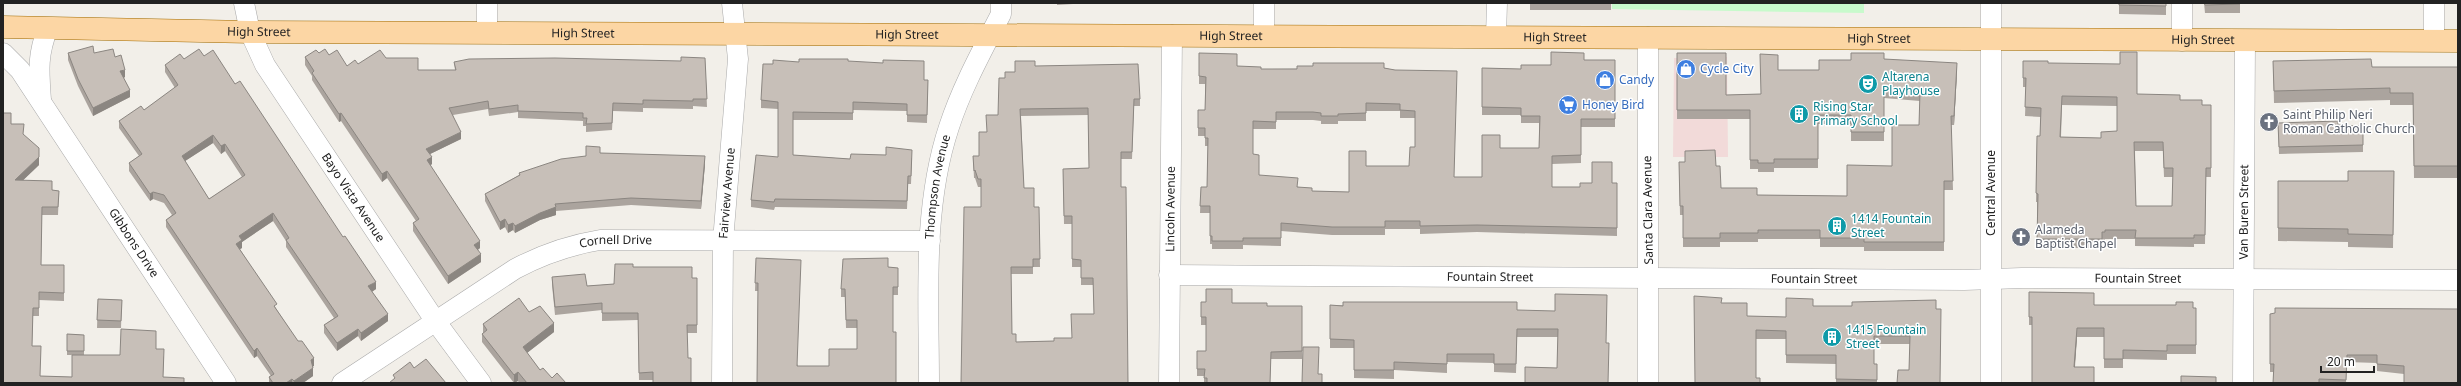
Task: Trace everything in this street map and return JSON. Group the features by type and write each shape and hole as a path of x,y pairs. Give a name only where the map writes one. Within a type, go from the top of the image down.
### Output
{"main road":[{"name":"High Street","path":"3,27 250,32 735,32 2182,41 2458,41"}],"street":[{"name":"Bayo Vista Avenue","path":"244,3 250,32 265,65 436,322 481,383"},
{"path":"487,3 487,32"},
{"name":"Fairview Avenue","path":"722,383 723,241 738,59 732,3"},
{"name":"Thompson Avenue","path":"929,383 930,241 935,189 949,128 965,85 1001,14 1001,3"},
{"path":"1264,3 1264,35"},
{"path":"1496,36 1497,3"},
{"name":"Central Avenue","path":"1991,3 1991,383"},
{"path":"2182,3 2182,41"},
{"path":"2434,3 2434,41"},
{"name":"Gibbons Drive","path":"42,102 38,66 40,47 48,28"},
{"name":"Lincoln Avenue","path":"1169,383 1172,34"},
{"name":"Santa Clara Avenue","path":"1648,37 1648,383"},
{"name":"Van Buren Street","path":"2243,383 2245,40"},
{"name":"Gibbons Drive","path":"3,54 20,70 42,102 226,383"},
{"name":"Cornell Drive","path":"342,383 515,270 542,255 568,246 600,240 930,241"},
{"name":"Fountain Street","path":"1169,275 2458,280"}],"shaded area":[{"path":"1727,57 1728,157 1673,157 1674,58"}],"green space":[{"path":"1612,3 1864,3 1864,13 1612,9"}],"building":[{"path":"2119,3 2166,3 2166,6 2119,5"},
{"path":"2204,3 2240,3 2240,4 2205,5"},
{"path":"93,46 94,53 113,49 115,57 121,55 125,70 120,71 130,90 93,108 78,79 68,53"},
{"path":"199,49 204,56 213,50 235,84 240,81 343,237 345,236 376,282 368,286 388,314 361,333 358,329 337,343 324,325 338,316 286,240 289,238 273,213 239,236 242,240 236,244 277,304 274,306 298,341 302,341 314,358 311,360 313,368 294,381 292,379 286,383 273,383 269,377 274,374 257,348 254,351 166,220 176,213 164,195 153,192 150,194 129,163 142,154 119,121 141,106 144,110 178,85 165,65 180,54 184,59","holes":["213,135 221,146 225,144 245,175 209,199 182,156"]},
{"path":"325,49 329,55 337,50 347,66 355,60 358,64 380,50 386,58 418,58 418,70 456,70 454,62 469,59 555,58 681,61 681,57 705,58 707,99 693,99 693,101 643,100 643,104 613,103 612,123 586,124 587,118 583,118 583,113 518,111 518,105 489,109 488,101 449,108 461,132 426,149 432,157 427,160 480,241 474,245 481,254 448,276 413,223 419,219 387,171 382,174 312,73 314,71 305,57 316,50 319,53"},
{"path":"1551,52 1584,53 1584,60 1615,60 1615,119 1581,119 1581,155 1552,156 1552,187 1580,187 1580,183 1592,183 1592,162 1612,162 1612,183 1617,183 1617,228 1477,225 1420,226 1420,221 1385,221 1385,227 1332,227 1281,223 1281,238 1243,238 1243,241 1212,241 1212,236 1210,236 1210,206 1200,206 1201,187 1207,187 1208,138 1205,138 1205,128 1198,128 1198,110 1205,110 1206,77 1199,76 1199,53 1237,54 1237,66 1261,67 1261,69 1297,69 1297,66 1313,66 1313,63 1384,63 1384,68 1395,70 1457,71 1454,177 1482,177 1482,135 1500,135 1500,148 1539,148 1540,116 1521,116 1521,108 1482,107 1482,68 1521,69 1521,65 1551,65","holes":["1366,103 1400,104 1400,110 1415,111 1415,147 1410,147 1409,166 1366,166 1366,151 1349,151 1349,192 1312,191 1312,188 1297,187 1298,178 1259,175 1259,155 1253,154 1253,121 1276,122 1276,112 1313,112 1321,113 1321,116 1338,116 1338,114 1366,113"]},
{"path":"2120,52 2137,52 2137,94 2180,95 2180,100 2202,100 2202,105 2211,105 2211,168 2206,168 2205,235 2194,235 2194,238 2135,238 2136,230 2105,230 2105,232 2102,232 2102,239 2037,239 2037,136 2040,136 2041,108 2025,107 2026,78 2023,78 2023,61 2048,61 2048,63 2120,64","holes":["2062,96 2117,97 2117,131 2101,132 2101,138 2060,137","2134,142 2163,142 2164,168 2173,168 2172,206 2136,206"]},
{"path":"1677,53 1726,53 1726,95 1761,94 1760,54 1778,55 1778,70 1819,70 1819,60 1851,60 1851,53 1884,53 1884,59 1957,63 1954,116 1951,116 1953,181 1944,181 1944,242 1864,242 1864,238 1820,238 1820,230 1758,230 1758,233 1720,233 1720,238 1683,238 1683,206 1680,206 1679,162 1685,162 1685,151 1715,150 1716,166 1720,166 1721,188 1757,188 1757,195 1847,196 1847,165 1892,166 1892,125 1919,125 1920,92 1884,89 1884,132 1851,132 1851,115 1818,115 1818,159 1774,159 1774,163 1758,163 1758,160 1750,160 1750,110 1677,110"},
{"path":"799,59 848,59 848,61 883,63 883,60 924,61 924,80 928,80 927,115 907,115 907,104 853,102 853,113 793,112 793,155 850,159 851,154 886,155 886,147 912,150 911,176 908,176 907,201 775,199 774,202 751,200 756,155 778,157 778,102 761,100 763,64 773,64 773,60 799,62"},
{"path":"2371,59 2372,67 2458,67 2458,166 2414,166 2413,93 2390,93 2390,88 2274,91 2273,61"},
{"path":"1015,61 1035,61 1035,66 1138,64 1140,99 1134,99 1132,152 1121,152 1121,187 1126,187 1128,383 961,383 964,207 981,207 981,179 978,179 975,170 974,171 973,156 979,156 979,132 987,132 986,115 998,115 999,78 1005,78 1005,72 1015,72","holes":["1088,108 1089,168 1063,169 1064,216 1072,216 1072,259 1081,260 1081,278 1093,278 1094,314 1071,314 1072,338 1054,338 1054,341 1016,342 1016,334 1012,334 1011,267 1033,267 1033,259 1040,259 1039,207 1034,207 1034,188 1024,188 1020,109"]},
{"path":"3,113 11,113 11,124 24,124 23,134 39,148 39,157 15,180 52,181 52,190 59,191 58,207 42,207 41,265 64,265 64,293 39,292 39,308 33,308 32,346 41,346 40,376 72,377 72,355 120,355 121,329 156,331 156,349 164,349 163,377 184,378 184,383 3,383"},
{"path":"2338,121 2338,125 2363,126 2363,145 2279,147 2278,123"},
{"path":"586,146 600,147 600,153 705,156 701,201 631,198 555,204 556,207 540,213 515,226 513,223 508,225 505,219 500,222 485,194 520,175 519,173 561,159 586,156"},
{"path":"2348,171 2394,171 2393,235 2348,234 2348,229 2278,228 2278,181 2348,181"},
{"path":"756,258 801,260 797,366 829,366 829,349 857,349 857,320 846,320 845,289 841,289 843,259 888,258 888,267 898,268 898,287 893,287 893,332 896,332 896,383 757,383 758,283 755,283"},
{"path":"615,264 633,264 633,267 692,267 692,278 697,278 697,325 687,325 688,358 691,358 691,383 653,383 653,372 639,373 638,313 602,313 602,303 555,307 552,277 585,274 587,286 614,284"},
{"path":"1206,289 1232,289 1232,303 1267,303 1267,306 1302,306 1302,351 1271,352 1270,383 1207,383 1207,378 1204,378 1205,369 1197,369 1197,351 1206,351 1206,317 1201,317 1201,302 1206,302"},
{"path":"2029,292 2094,293 2094,305 2176,305 2176,302 2193,302 2193,308 2196,308 2196,345 2167,345 2167,351 2123,350 2123,359 2104,359 2104,328 2077,328 2074,367 2094,367 2094,383 2032,383 2032,317 2029,317"},
{"path":"1555,294 1607,295 1606,343 1609,343 1608,383 1525,383 1525,367 1557,368 1558,329 1517,329 1516,364 1494,364 1494,354 1447,354 1447,364 1394,362 1394,370 1354,370 1354,340 1330,339 1330,305 1343,306 1343,302 1517,302 1517,310 1555,311"},
{"path":"1694,296 1722,298 1721,303 1747,303 1747,316 1786,317 1786,298 1813,299 1813,306 1852,306 1852,302 1936,300 1936,309 1941,309 1940,383 1897,383 1898,370 1909,370 1910,336 1874,336 1874,364 1877,364 1877,380 1836,379 1836,355 1786,355 1786,331 1756,330 1756,378 1760,378 1760,383 1695,383"},
{"path":"519,298 529,312 540,306 554,323 523,347 540,370 543,368 552,378 557,373 566,383 527,383 518,372 514,375 482,334 487,330 483,324"},
{"path":"98,299 122,300 121,321 97,320"},
{"path":"2275,308 2458,309 2458,383 2404,383 2404,366 2377,364 2377,355 2347,355 2346,380 2319,379 2319,383 2273,383 2274,364 2270,364 2270,314 2275,313"},
{"path":"67,334 84,335 84,351 67,351"},
{"path":"1303,347 1319,347 1318,374 1322,374 1322,383 1302,383"},
{"path":"426,359 446,383 389,383 395,378 393,375 410,362 414,368"},
{"path":"2181,376 2216,377 2216,383 2181,383"}],"place":[{"name":"Cycle City","path":"1686,69"},
{"name":"Candy","path":"1605,80"},
{"name":"Altarena Playhouse","path":"1868,84"},
{"name":"Honey Bird","path":"1568,105"},
{"name":"Rising Star Primary School","path":"1799,114"},
{"name":"Saint Philip Neri Roman Catholic Church","path":"2269,122"},
{"name":"1414 Fountain Street","path":"1837,226"},
{"name":"Alameda Baptist Chapel","path":"2021,237"},
{"name":"1415 Fountain Street","path":"1832,337"}]}
